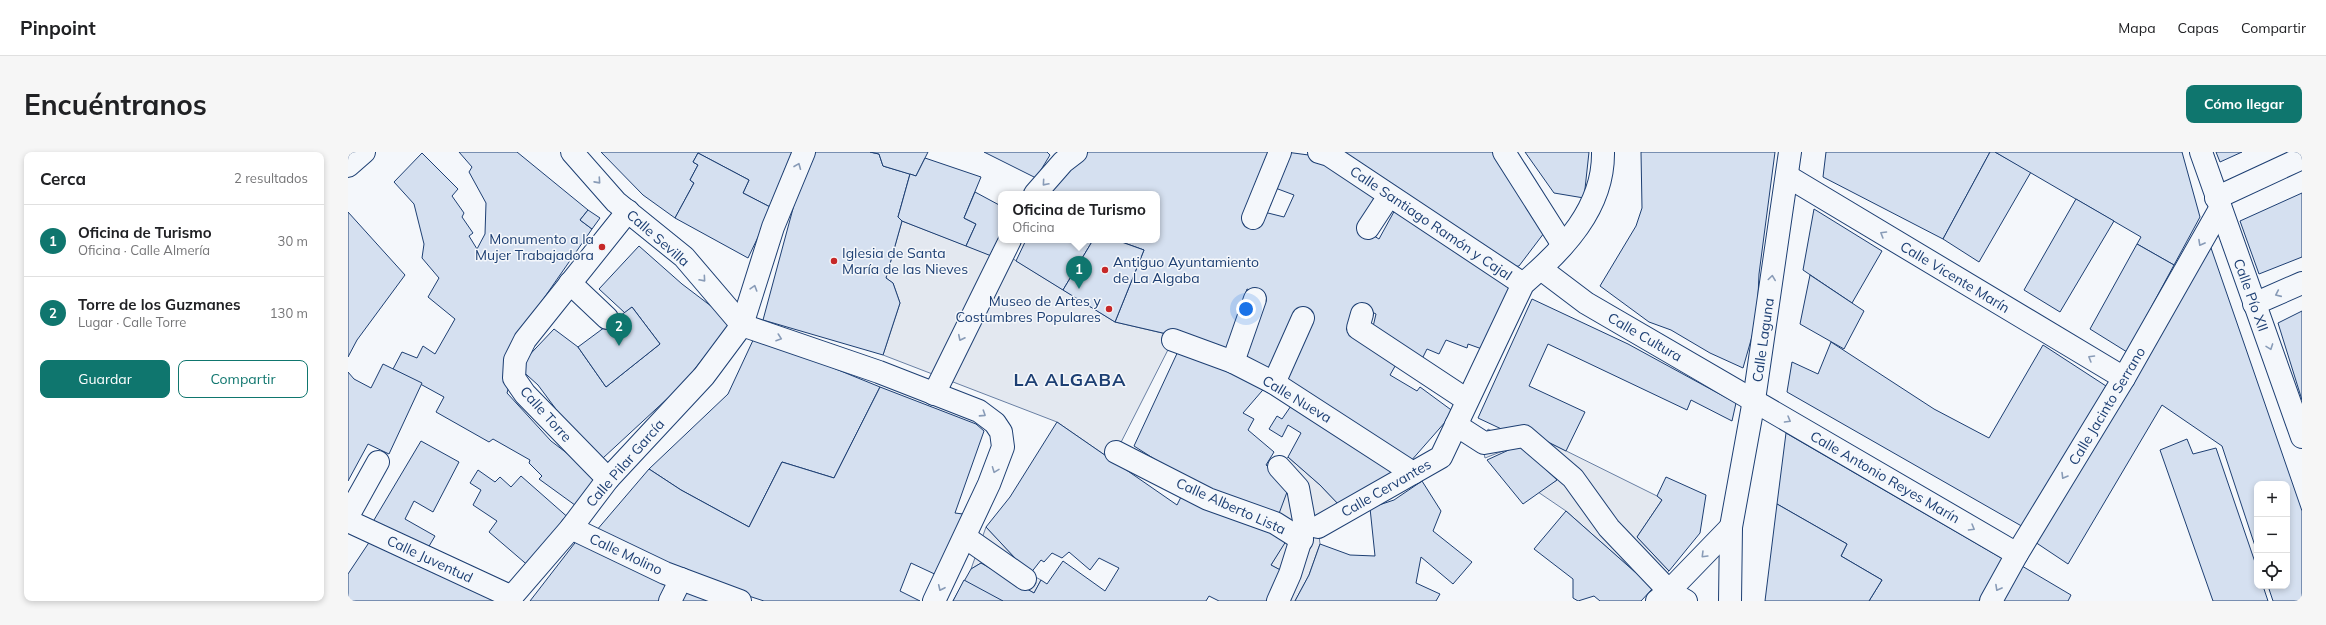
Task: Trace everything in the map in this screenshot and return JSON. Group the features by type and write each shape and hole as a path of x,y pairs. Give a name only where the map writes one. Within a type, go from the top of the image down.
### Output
{"street":[{"path":"348,166 364,152"},
{"name":"Calle Sevilla","path":"572,152 616,202 684,257 742,325"},
{"name":"Calle Pilar García","path":"510,599 571,528 608,479 704,376 742,325 773,227 804,152"},
{"path":"1253,218 1280,152"},
{"name":"Calle Santiago Ramón y Cajal","path":"1319,152 1329,155 1523,284"},
{"path":"1504,152 1563,245"},
{"path":"1523,284 1563,245 1584,220 1598,190 1603,152"},
{"name":"Calle Laguna","path":"1730,601 1731,527 1754,400 1790,152"},
{"name":"Calle Pío XII","path":"2201,152 2218,204 2302,437"},
{"path":"1037,191 1064,155"},
{"path":"2218,204 2302,158"},
{"name":"Calle Vicente Marín","path":"1787,176 2124,378"},
{"path":"1368,228 1389,196"},
{"name":"Calle Jacinto Serrano","path":"1991,601 2017,554 2124,378 2218,204"},
{"name":"Calle Torre","path":"608,479 525,394 514,378 514,360 525,340 628,211"},
{"path":"934,394 1006,246"},
{"name":"Calle Cultura","path":"1540,269 1586,304 1754,400"},
{"path":"570,283 607,318"},
{"path":"2254,304 2302,283"},
{"name":"Calle Cervantes","path":"1310,533 1441,457 1523,284"},
{"path":"1233,362 1255,300"},
{"path":"1362,314 1358,328 1467,400"},
{"path":"1274,383 1303,318"},
{"path":"742,325 879,372 979,411 995,423 1001,432 1003,447 964,537 934,601"},
{"name":"Calle Nueva","path":"1173,340 1233,362 1274,383 1413,473"},
{"name":"Calle Antonio Reyes Marín","path":"1754,400 2017,554"},
{"path":"1456,425 1484,443 1524,436 1573,478 1609,528 1671,598 1731,527"},
{"name":"Calle Alberto Lista","path":"1116,452 1208,499 1275,523 1310,533"},
{"path":"348,516 378,462"},
{"path":"1278,601 1310,533 1305,526 1298,488 1280,467"},
{"name":"Calle Juventud","path":"348,521 510,599"},
{"name":"Calle Molino","path":"571,528 682,579 740,601"},
{"path":"964,537 1025,579"},
{"name":"Calle Molino","path":"670,601 682,579"}],"shaded area":[{"path":"902,221 988,254 1002,252 1115,322 1175,336 1112,460 1057,422 883,355 900,303 893,283 886,278"},
{"path":"1488,429 1501,436 1526,431 1657,496 1662,500 1637,537 1669,571 1653,588 1566,511 1538,492 1557,480 1537,461 1526,442 1485,458 1483,449"},
{"path":"1288,457 1320,485 1341,507 1318,527 1320,544 1309,575 1295,601 1272,601 1286,573 1271,565 1287,538 1272,530 1279,467"},
{"path":"986,527 1030,574 1041,580 1034,593 981,563 971,569"}],"building":[{"path":"459,152 517,152 588,210 580,220 592,229 528,321 507,393 551,441 602,480 579,508 539,479 542,476 529,463 530,460 493,439 489,442 436,412 444,397 393,369 402,352 417,358 423,346 435,354 455,319 428,297 439,278 422,258 424,244 414,204 394,182 422,153 458,189 452,196 464,213 462,217 473,233 469,236 477,249 485,234 486,203 469,172 472,167"},
{"path":"601,152 801,152 772,208 743,193 749,180 698,153 693,162 698,165 690,180 694,183 675,218 643,195"},
{"name":"Iglesia de Santa María de las Nieves","path":"811,152 870,152 879,154 883,166 910,174 898,217 902,221 886,278 893,283 900,303 883,355 763,320 805,164"},
{"path":"870,152 928,152 916,176 883,166 879,154"},
{"path":"984,152 1047,152 1050,155 1036,178"},
{"path":"1088,152 1276,152 1264,212 1284,217 1294,195 1270,186 1286,152 1316,156 1376,194 1359,227 1379,239 1396,208 1510,289 1482,349 1468,344 1467,348 1446,340 1439,354 1427,349 1420,363 1372,331 1376,314 1360,306 1351,333 1398,361 1390,375 1417,391 1420,387 1454,412 1410,462 1281,380 1309,316 1299,307 1279,348 1273,376 1238,360 1264,296 1247,289 1241,308 1232,355 1180,337 1115,322 1144,250 1124,243 1160,243 1160,191 1049,191 1051,187"},
{"path":"1332,152 1499,152 1544,233 1519,266 1512,267"},
{"path":"1525,152 1589,152 1584,198 1554,193"},
{"path":"1641,152 1775,152 1759,274 1757,319 1743,368 1710,353 1671,330 1649,322 1600,286 1636,226 1642,208"},
{"path":"1826,152 1990,152 1943,239 1823,177"},
{"path":"1990,152 1995,152 2031,172 1979,262 1943,239"},
{"path":"1995,152 2182,152 2200,217 2174,265 2137,244 2141,237"},
{"path":"2216,152 2242,152 2220,162"},
{"path":"698,153 749,180 743,193 772,208 748,258 675,218 694,183 690,180 698,165 693,162"},
{"path":"925,158 981,177 964,218 976,224 966,246 902,221 898,217 910,174 916,176"},
{"path":"975,192 998,204 999,259 966,246 976,224 964,218"},
{"path":"2302,193 2302,257 2259,274 2240,221"},
{"path":"2076,199 2114,221 2060,312 2024,290"},
{"path":"1814,209 1882,251 1852,303 1803,270"},
{"path":"588,210 600,218 592,229 580,220"},
{"path":"348,212 405,275 357,340 348,357"},
{"path":"1025,243 1091,243 1063,290 1016,261"},
{"name":"Antiguo Ayuntamiento de La Algaba","path":"1091,243 1124,243 1144,250 1115,322 1063,290"},
{"path":"2137,244 2174,265 2127,352 2090,329"},
{"path":"2210,245 2302,511 2302,601 2273,601 2269,589 2290,589 2290,481 2254,481 2254,543 2222,446 2162,405 2068,564 2032,540"},
{"path":"639,246 682,284 732,322 682,385 603,458 573,432 538,385 518,367 554,329 578,347 606,387 660,344 632,307 625,313 599,289"},
{"path":"1810,275 1864,311 1844,349 1800,324"},
{"path":"1532,299 1628,344 1736,403 1732,421 1691,400 1687,410 1548,344 1529,386 1585,412 1566,451 1526,431 1510,433 1478,418"},
{"path":"632,307 660,344 606,387 578,347"},
{"path":"2302,311 2302,400 2278,323"},
{"path":"755,336 880,387 834,478 782,462 749,527 681,490 649,469 728,394"},
{"path":"1831,342 1934,409 1989,438 2043,345 2106,386 2025,528 1787,392 1792,362 1818,374"},
{"path":"1180,347 1268,384 1243,413 1254,419 1248,430 1274,452 1266,465 1290,484 1277,519 1211,495 1134,446"},
{"path":"383,364 422,383 389,454 368,444 348,481 348,372 354,379 371,388"},
{"path":"880,387 976,424 984,431 955,513 971,515 941,577 911,563 900,591 920,601 764,601 721,587 596,531 649,469 681,490 749,527 782,462 834,478"},
{"path":"1293,403 1396,471 1341,507 1320,485 1288,457 1301,433 1288,425 1282,437 1269,429 1277,416 1282,419"},
{"path":"1057,422 1177,505 1183,493 1288,538 1271,565 1286,573 1272,601 1219,601 1209,596 1206,601 953,601 971,569 981,563 1034,593 1041,580 1047,584 1063,561 1105,591 1119,568 1099,558 1090,570 1069,552 1062,558 1052,553 1044,562 1041,560 1030,574 986,527 1010,497"},
{"path":"1786,433 2003,559 1979,601 1869,601 1882,580 1841,556 1847,544 1777,504"},
{"path":"2187,439 2193,454 2216,448 2254,559 2254,589 2264,589 2268,601 2213,601 2160,450"},
{"path":"421,441 459,462 433,512 414,501 405,519 435,536 425,553 371,525"},
{"path":"1526,442 1537,461 1557,480 1523,504 1487,460"},
{"path":"478,470 495,482 500,477 511,487 521,476 571,520 531,568 489,532 497,521 473,505 481,490 470,483"},
{"path":"1666,477 1706,495 1700,533 1669,571 1637,537 1662,500 1657,496"},
{"path":"1422,481 1441,511 1433,531 1472,562 1453,584 1421,557 1416,583 1440,594 1436,601 1295,601 1309,575 1320,544 1350,555 1375,556 1370,508 1394,500"},
{"path":"1777,504 1847,544 1841,556 1882,580 1869,601 1765,601"},
{"path":"1566,511 1653,588 1641,601 1600,601 1594,596 1578,601 1573,598 1573,579 1534,549"},
{"path":"372,538 499,601 348,601 348,574"},
{"path":"578,539 674,580 664,601 530,601"},
{"path":"2022,566 2071,595 2068,601 2003,601"},
{"path":"964,580 1003,601 953,601"},
{"path":"683,585 726,601 676,601"}],"place":[{"name":"Monumento a la Mujer Trabajadora","path":"602,247"},
{"name":"Iglesia de Santa María de las Nieves","path":"834,261"},
{"name":"Antiguo Ayuntamiento de La Algaba","path":"1105,270"},
{"name":"Oficina de Turismo","path":"1079,289"},
{"name":"Museo de Artes y Costumbres Populares","path":"1109,309"},
{"name":"Torre de los Guzmanes","path":"619,346"}],"district":[{"name":"LA ALGABA","path":"1070,380"}]}
